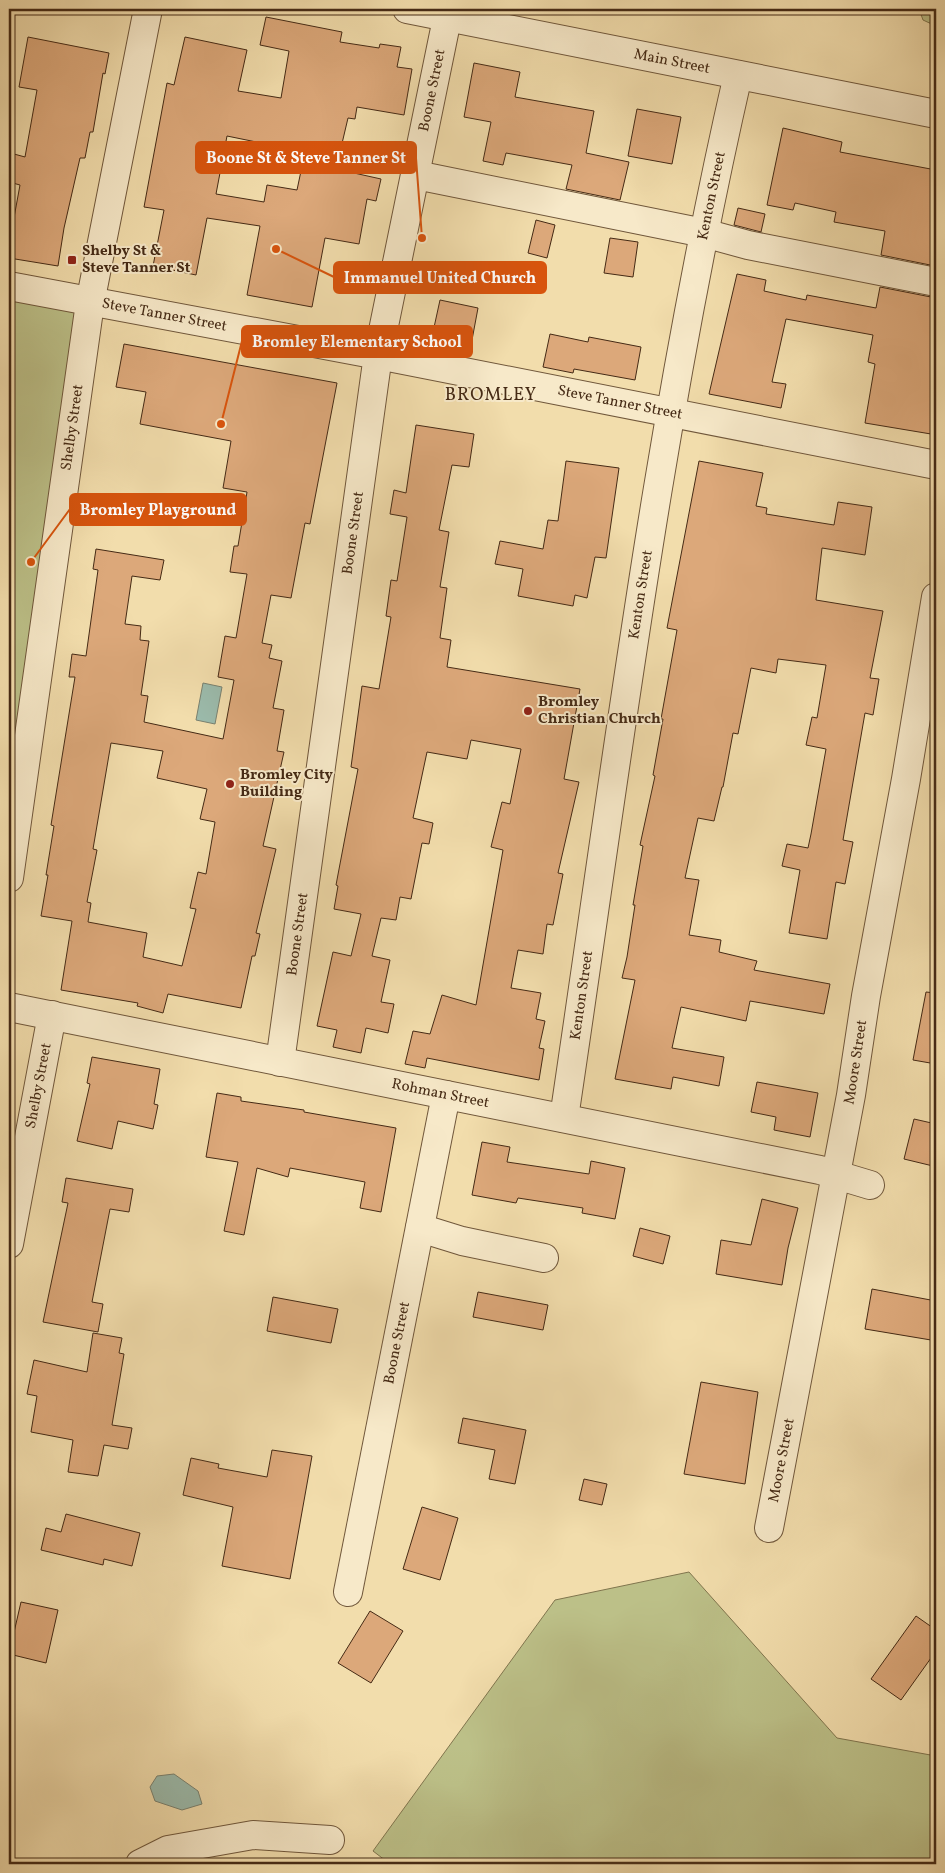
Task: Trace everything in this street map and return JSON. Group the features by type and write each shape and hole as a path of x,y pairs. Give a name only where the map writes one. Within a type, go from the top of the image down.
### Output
{"street":[{"name":"Shelby Street","path":"9,878 90,302 148,9"},
{"name":"Main Street","path":"407,9 448,13 738,75 936,114"},
{"name":"Boone Street","path":"280,1062 378,356 448,13"},
{"name":"Kenton Street","path":"564,1118 670,413 704,233 738,75"},
{"path":"416,175 704,233 748,245 936,282"},
{"name":"Steve Tanner Street","path":"9,286 936,465"},
{"name":"Moore Street","path":"770,1528 851,1095 866,996 906,778 936,597"},
{"name":"Rohman Street","path":"9,1007 820,1170 870,1185"},
{"name":"Shelby Street","path":"9,1244 52,1015"},
{"name":"Boone Street","path":"348,1592 446,1095"},
{"path":"420,1228 462,1241 544,1258"},
{"path":"140,1864 168,1850 253,1836 330,1840"}],"green space":[{"path":"919,9 936,9 936,26 923,20"},
{"path":"9,286 90,303 9,814"},
{"path":"689,1572 837,1738 936,1756 936,1864 390,1864 373,1851 555,1600"}],"shaded area":[{"path":"203,683 222,687 215,724 196,720"},
{"path":"174,1774 198,1791 202,1804 182,1810 155,1801 150,1787 157,1776"}],"building":[{"path":"266,17 342,32 340,42 379,48 380,44 401,47 397,67 412,69 404,115 357,107 355,119 348,118 336,169 381,179 376,201 367,199 359,244 325,238 312,307 247,295 260,226 207,218 196,275 153,266 164,210 144,207 167,83 174,85 185,37 247,50 238,91 281,98 289,51 260,45","holes":["227,136 305,152 297,190 267,185 264,202 216,194"]},
{"path":"28,37 109,53 105,74 103,73 93,132 90,132 85,158 80,158 64,228 58,266 9,258 9,233 11,234 20,185 9,182 9,180 14,154 25,157 37,90 19,87"},
{"path":"474,63 520,72 515,97 594,111 586,153 629,162 620,200 566,189 572,165 506,153 503,165 483,161 491,122 464,117"},
{"path":"637,109 681,117 672,164 628,156"},
{"path":"783,128 842,142 840,152 936,170 935,266 881,255 885,231 834,222 836,212 795,203 793,210 767,205"},
{"path":"738,208 765,214 761,232 734,225"},
{"path":"536,220 555,225 547,258 528,253"},
{"path":"610,238 638,242 633,277 604,273"},
{"path":"737,274 766,280 764,291 806,300 807,295 876,308 880,287 936,298 936,402 931,434 865,423 875,364 868,362 873,335 786,319 772,382 786,384 781,408 709,394"},
{"path":"440,300 478,308 472,340 433,332"},
{"path":"550,334 588,342 589,337 641,347 635,380 574,369 573,373 543,367"},
{"path":"124,344 337,383 310,524 305,523 291,598 271,595 262,643 272,645 269,658 282,661 273,708 284,710 277,751 284,752 263,846 276,849 256,933 260,934 255,956 252,956 241,1008 168,994 163,1013 137,1006 138,1003 61,990 72,921 41,916 54,826 51,825 75,677 69,677 72,654 86,656 98,570 93,569 96,549 164,560 160,580 132,576 125,624 141,626 140,640 149,641 141,695 148,696 144,722 223,739 234,680 218,677 225,636 236,638 247,574 230,572 234,546 238,546 247,492 223,488 231,441 140,424 146,392 116,387","holes":["111,743 163,751 157,778 207,789 200,819 215,822 206,874 198,872 190,908 196,909 182,966 143,957 147,933 88,922 91,903 87,902 97,850 93,849"]},
{"path":"416,425 474,434 469,467 452,465 439,530 449,532 440,587 447,588 440,638 451,640 447,667 580,689 564,779 579,782 558,873 563,874 553,925 547,924 543,954 518,950 511,988 541,993 536,1019 545,1021 539,1048 544,1049 539,1080 427,1058 425,1068 405,1064 413,1031 430,1034 442,995 476,1005 503,850 491,847 502,802 510,804 521,749 471,740 467,759 427,752 413,818 433,823 429,844 422,843 411,899 400,897 396,920 381,918 372,956 390,960 381,1002 394,1004 388,1033 366,1028 361,1053 333,1047 337,1030 317,1026 333,952 351,956 361,914 334,909 338,886 336,885 358,769 351,767 362,686 379,689 391,617 386,616 391,580 397,581 407,517 390,514 394,490 406,493"},
{"path":"566,461 619,468 606,558 595,557 587,598 575,595 573,606 518,596 523,569 495,564 500,541 543,549 548,520 558,521"},
{"path":"699,461 763,473 756,506 767,508 766,514 834,525 838,502 872,507 865,555 822,548 816,600 883,611 870,678 879,679 873,715 865,713 843,840 853,842 845,884 836,882 827,939 789,933 800,870 782,866 787,844 808,848 826,749 806,745 812,717 817,718 826,665 778,659 776,673 751,668 738,734 733,733 723,787 714,821 698,818 685,878 699,880 689,935 721,940 719,952 757,961 754,970 830,984 824,1014 750,1001 746,1021 681,1007 672,1048 724,1057 719,1086 673,1077 671,1089 615,1079 635,980 622,978 627,957 643,846 640,845 655,776 653,775 663,719 661,719 677,630 667,628"},
{"path":"926,992 936,993 936,1064 913,1060"},
{"path":"92,1057 160,1069 154,1104 158,1105 153,1129 118,1121 112,1149 77,1141 90,1084 87,1083"},
{"path":"757,1082 818,1093 810,1137 774,1130 776,1117 751,1112"},
{"path":"217,1093 241,1097 241,1101 304,1110 304,1112 396,1128 381,1212 360,1208 365,1182 290,1168 288,1177 257,1168 244,1235 224,1231 238,1162 206,1157"},
{"path":"914,1119 936,1124 936,1152 933,1166 904,1159"},
{"path":"482,1142 510,1147 507,1162 589,1174 591,1161 625,1168 615,1219 582,1213 583,1208 518,1198 516,1203 472,1195"},
{"path":"66,1178 133,1189 129,1212 110,1209 92,1302 103,1304 98,1332 43,1322 68,1203 62,1202"},
{"path":"762,1199 798,1208 788,1248 782,1285 716,1274 721,1240 751,1245"},
{"path":"640,1228 670,1236 663,1264 633,1256"},
{"path":"872,1289 936,1301 936,1313 931,1340 865,1329"},
{"path":"478,1292 548,1305 543,1330 473,1317"},
{"path":"273,1297 338,1309 331,1343 267,1331"},
{"path":"93,1333 122,1338 119,1353 124,1354 112,1425 132,1428 128,1449 104,1445 98,1476 68,1472 73,1440 31,1432 37,1396 27,1394 34,1360 87,1372"},
{"path":"701,1382 758,1392 745,1484 684,1474"},
{"path":"463,1418 526,1430 515,1484 489,1479 495,1450 458,1443"},
{"path":"272,1450 312,1456 290,1579 222,1566 233,1507 183,1495 191,1458 219,1464 218,1468 267,1477"},
{"path":"584,1479 607,1484 602,1505 579,1500"},
{"path":"422,1507 458,1518 440,1580 403,1569"},
{"path":"66,1514 140,1533 132,1566 104,1559 103,1565 41,1550 46,1528 61,1532"},
{"path":"21,1602 58,1610 46,1663 9,1654"},
{"path":"370,1611 403,1631 371,1683 338,1663"},
{"path":"916,1616 936,1630 936,1651 901,1700 871,1679"}],"place":[{"name":"Boone St & Steve Tanner St","path":"422,238"},
{"name":"Immanuel United Church","path":"276,249"},
{"name":"Shelby St & Steve Tanner St","path":"72,260"},
{"name":"Bromley Elementary School","path":"221,424"},
{"name":"Bromley Playground","path":"31,562"},
{"name":"Bromley Christian Church","path":"528,711"},
{"name":"Bromley City Building","path":"230,784"}],"district":[{"name":"BROMLEY","path":"491,395"}]}
